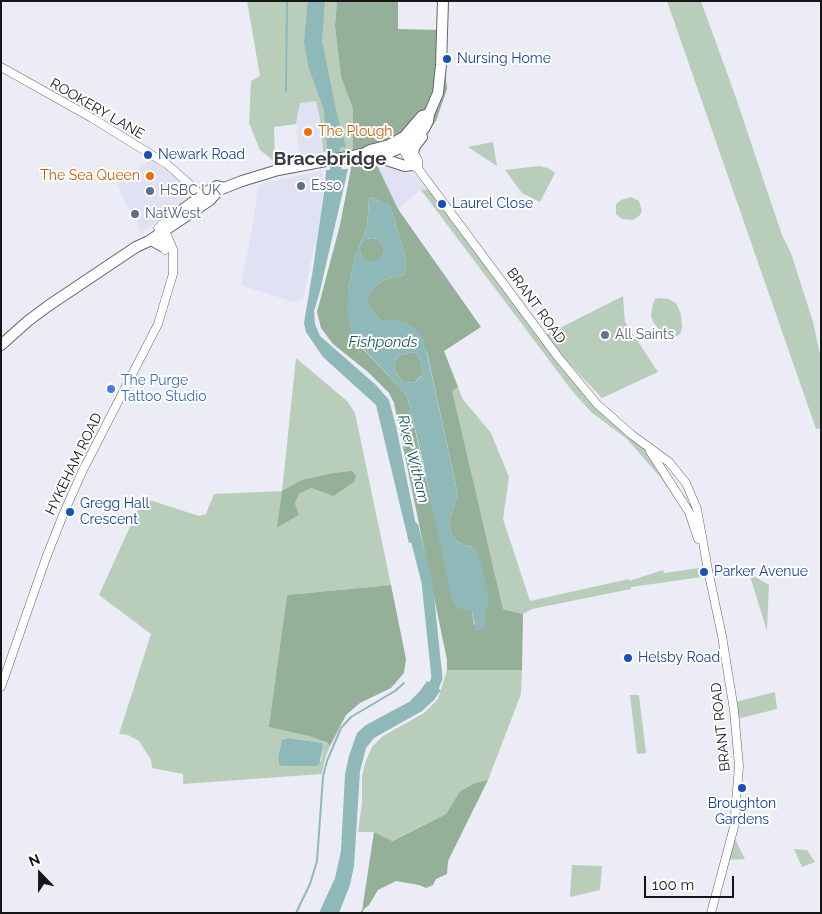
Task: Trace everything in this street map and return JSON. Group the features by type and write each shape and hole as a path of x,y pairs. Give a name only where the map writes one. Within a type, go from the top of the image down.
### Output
{"main road":[{"path":"136,247 140,240 161,229 199,202 224,188 266,174 363,154 370,150 417,143 424,135 424,129 430,119 428,114 438,94 443,1"},
{"path":"363,154 370,157 375,156 405,144 422,116 428,114"},
{"path":"375,156 415,167"},
{"path":"1,345 48,306 136,247 151,240 161,229"},
{"path":"151,240 164,247"}],"street":[{"name":"ROOKERY LANE","path":"1,68 92,118 168,165 190,186 190,194 199,202"},
{"path":"405,144 418,160 415,167"},
{"path":"405,144 415,167"},
{"name":"BRANT ROAD","path":"415,167 558,357 597,404 648,448 669,462 686,483 698,509 707,567 725,655 739,756 739,780 734,827 711,913"},
{"path":"161,229 164,247 168,255 172,256"},
{"name":"HYKEHAM ROAD","path":"1,687 63,515 82,472 158,324 173,274 172,249 161,229"},
{"name":"BRANT ROAD","path":"648,448 676,490 691,517 707,567"},
{"path":"676,490 686,483"}],"shaded area":[{"path":"247,1 337,1 335,26 341,77 353,109 353,158 323,152 320,119 316,101 300,103 296,124 274,127 275,162 260,150 249,123 251,81 260,76"},
{"path":"337,1 398,1 398,29 441,30 447,89 436,121 422,141 387,151 377,165 398,209 481,327 444,351 458,387 452,391 503,609 523,614 522,670 447,670 447,660 394,403 389,393 368,372 333,344 321,328 317,312 340,225 353,158 353,109 341,77 335,26","holes":["372,197 383,203 388,203 391,208 406,260 406,270 404,275 381,282 367,298 369,306 380,320 397,320 427,352 458,495 449,520 450,529 452,536 458,542 474,547 488,603 485,609 485,616 474,625 472,611 455,606 408,399 404,392 361,347 348,290 355,257 367,227 369,199"]},
{"path":"667,1 701,1 736,98 782,235 791,253 813,322 821,359 821,428 816,429"},
{"path":"317,101 322,153 299,158 296,124 300,103"},
{"path":"493,142 497,166 468,147"},
{"path":"151,159 178,180 182,186 184,196 180,205 140,234 137,221 124,202 116,178 127,177"},
{"path":"377,165 401,170 427,182 432,189 420,190 398,209"},
{"path":"539,166 548,168 555,173 540,202 522,193 505,170"},
{"path":"322,170 324,186 317,244 314,247 303,300 293,302 241,285 253,225 258,185"},
{"path":"432,189 597,404 648,448 689,512 675,499 661,478 627,439 591,412 573,392 421,190"},
{"path":"631,197 639,201 642,211 633,220 622,219 616,214 616,204 621,200"},
{"path":"372,238 380,242 384,250 380,258 372,262 364,258 360,250 364,242"},
{"path":"623,296 625,322 658,372 602,398 561,355 546,335"},
{"path":"660,298 676,303 681,314 682,328 680,334 675,337 663,334 653,322 651,316 653,304 655,299"},
{"path":"413,352 417,354 423,374 414,383 404,382 396,374 394,367 397,357"},
{"path":"296,358 347,401 355,413 391,585 287,595 270,727 312,737 324,741 330,746 322,774 183,784 183,774 152,768 151,760 139,741 128,735 119,734 151,634 99,595 143,498 199,516 206,514 214,494 282,491","holes":["302,480 333,496 311,488 299,494 295,503 299,515 277,528","288,738 322,743 321,761 279,764 278,757 282,740"]},
{"path":"458,387 462,398 491,433 509,477 503,519 530,601 629,579 629,581 663,570 664,573 707,567 709,576 631,587 631,589 532,609 523,614 503,609 451,390"},
{"path":"352,471 356,476 354,482 333,496 311,488 299,494 295,503 299,515 277,528 282,491 302,480"},
{"path":"749,573 769,585 767,631"},
{"path":"391,585 406,659 404,673 391,688 360,703 346,715 330,746 326,742 312,737 269,727 287,595"},
{"path":"447,670 522,670 521,694 488,780 475,783 460,791 446,814 391,841 374,832 358,832 362,803 362,777 365,763 372,747 383,736 424,713 438,699"},
{"path":"775,692 777,709 737,719 735,702"},
{"path":"630,695 639,695 646,753 637,754"},
{"path":"488,780 448,861 447,874 436,879 433,885 426,888 396,881 378,890 369,905 362,911 374,832 392,841 446,814 460,791 475,783"},
{"path":"732,833 745,859 725,860"},
{"path":"794,849 807,850 815,862 802,867"},
{"path":"572,865 602,866 600,890 570,897"}],"water":[{"path":"308,1 325,1 322,41 346,147 327,149 324,110 309,69 304,42"},
{"path":"348,169 314,311 315,324 320,336 376,385 389,400 419,540 409,543 376,405 323,357 306,332 304,323 326,170"},
{"name":"Fishponds","path":"372,197 383,203 388,203 391,208 406,260 406,270 404,275 381,282 373,289 368,297 369,306 380,320 397,320 406,323 416,328 424,340 458,495 449,520 450,529 452,536 458,542 474,547 477,550 489,594 485,609 486,624 483,629 476,630 472,611 460,609 452,602 408,399 404,392 356,341 349,325 347,313 348,290 355,257 367,227 369,199","holes":["370,238 375,238 379,241 384,250 383,255 374,262 365,260 360,253 364,242","413,352 417,354 423,374 414,383 404,382 396,374 394,367 397,357"]},
{"path":"427,681 441,690 434,700 422,711 374,738 366,748 360,771 354,866 350,885 339,913 319,913 335,878 341,851 345,774 357,733 366,725 409,702"},
{"path":"288,738 322,743 323,747 319,765 282,766 279,764 278,757 282,740"}],"waterway":[{"path":"286,91 287,1"},
{"name":"River Witham","path":"333,133 337,185"},
{"name":"River Witham","path":"413,527 427,582 437,678 433,688 425,698"},
{"path":"296,913 310,884 317,861 323,777 327,761 341,728 351,717 395,691 404,683"}],"place":[{"name":"Nursing Home","path":"447,59"},
{"name":"The Plough","path":"308,132"},
{"name":"Newark Road","path":"148,155"},
{"name":"The Sea Queen","path":"150,176"},
{"name":"Esso","path":"301,186"},
{"name":"HSBC UK","path":"150,191"},
{"name":"Laurel Close","path":"442,204"},
{"name":"NatWest","path":"135,214"},
{"name":"All Saints","path":"605,335"},
{"name":"The Purge Tattoo Studio","path":"111,389"},
{"name":"Gregg Hall Crescent","path":"70,512"},
{"name":"Parker Avenue","path":"704,572"},
{"name":"Helsby Road","path":"628,658"},
{"name":"Broughton Gardens","path":"742,788"}],"district":[{"name":"Bracebridge","path":"330,159"}]}
